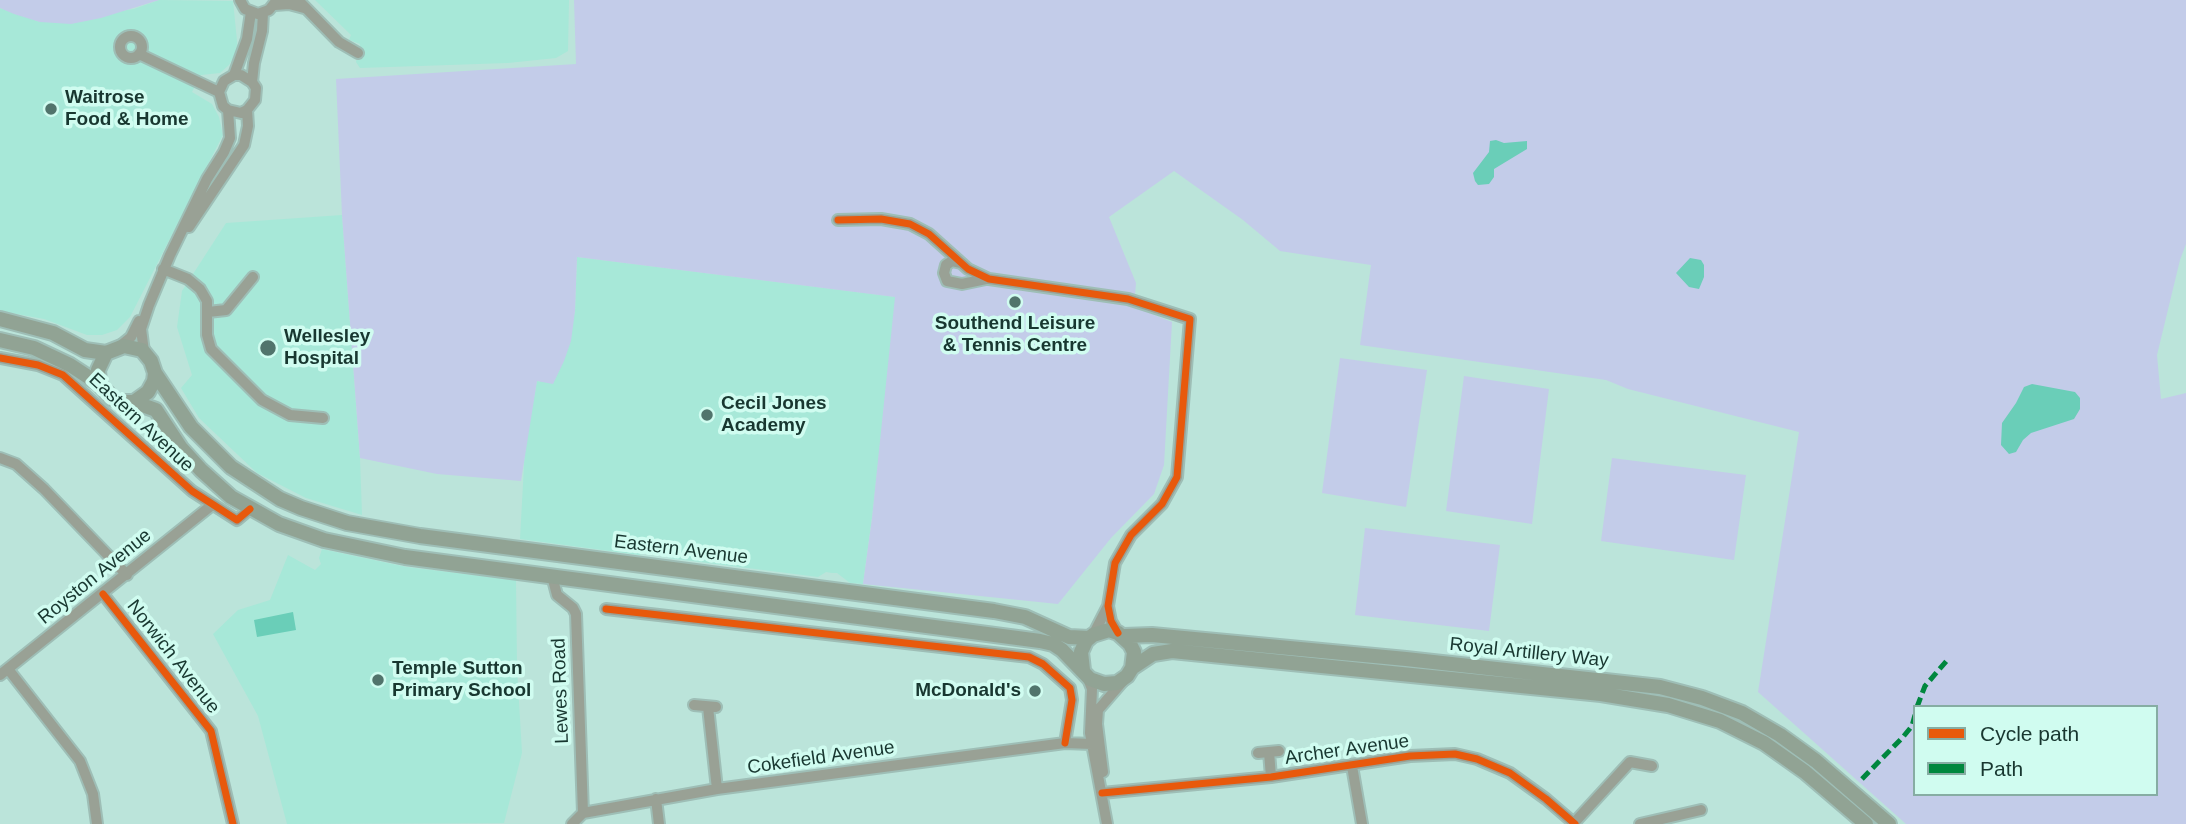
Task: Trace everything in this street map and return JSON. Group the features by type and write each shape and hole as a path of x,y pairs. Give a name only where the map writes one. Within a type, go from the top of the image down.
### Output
{"main road":[{"name":"Eastern Avenue","path":"0,319 53,333 85,350 113,350 131,346 144,352 191,427 231,467 280,499 347,523 420,536 994,611 1025,617 1069,637 1091,636 1109,631 1121,635"},
{"name":"Eastern Avenue","path":"0,340 34,348 57,358 99,384 113,400 134,402 156,410 181,448 201,470 231,497 250,509 279,524 360,549 1040,640 1062,650 1095,682 1116,683 1130,672"},
{"name":"Eastern Avenue","path":"99,384 98,370 113,350"},
{"name":"Eastern Avenue","path":"134,402 148,392 155,373"},
{"path":"1121,635 1134,652 1130,672"},
{"name":"Royal Artillery Way","path":"1121,635 1152,635 1406,659 1660,687 1702,698 1742,713 1780,735 1816,761 1889,824"},
{"path":"1085,672 1081,652 1091,636"},
{"name":"Royal Artillery Way","path":"1130,672 1153,654 1172,651 1601,694 1668,705 1720,720 1764,743 1805,772 1866,824"}],"street":[{"path":"240,0 246,9 257,13"},
{"path":"298,0 339,42 358,53"},
{"path":"234,75 257,13 276,2 307,9"},
{"path":"252,82 257,13"},
{"path":"139,54 219,92"},
{"path":"144,352 141,329 163,269 227,145 230,126 228,110 219,99 219,92 224,81 234,75 241,75 256,88 256,100 241,113 228,110"},
{"path":"170,256 244,145 248,126 247,110"},
{"path":"838,220 881,219 911,224 929,234 961,263 989,279"},
{"path":"961,263 952,261 946,265 944,273 947,281 962,284 989,279 1128,299 1191,319 1177,477 1163,504 1131,535 1119,553 1111,579 1108,606 1113,626 1121,635"},
{"path":"163,269 188,279 200,289 207,301 206,335 214,353 262,400 290,415 323,418"},
{"path":"208,312 226,310 253,277"},
{"path":"113,350 131,337 149,305"},
{"name":"Eastern Avenue","path":"0,358 38,365 63,375 178,480 212,505 237,520 250,509"},
{"path":"0,458 16,464 127,575"},
{"name":"Royston Avenue","path":"4,672 212,505"},
{"name":"Lewes Road","path":"552,576 557,595 573,608 576,614 583,813"},
{"name":"Norwich Avenue","path":"103,594 211,731 233,824"},
{"path":"1091,636 1108,606"},
{"path":"606,609 1029,657 1043,664 1070,688 1072,700 1065,743"},
{"path":"4,672 80,761 93,794 97,824"},
{"path":"1085,672 1092,689 1096,738 1092,744 1107,824"},
{"path":"1065,743 1093,723 1098,710 1130,672"},
{"path":"694,705 712,707 717,789"},
{"path":"1093,723 1102,758 1102,793"},
{"name":"Cokefield Avenue","path":"583,813 717,789 1065,743 1092,744"},
{"path":"1269,752 1271,777"},
{"name":"Archer Avenue","path":"1102,793 1271,777 1434,754 1455,754 1477,759 1510,773 1574,824"},
{"path":"1574,824 1627,764 1633,761 1652,766"},
{"path":"1352,766 1362,824"},
{"path":"656,799 659,824"},
{"path":"1640,824 1701,810"},
{"path":"572,824 583,813"}],"shaded area":[{"path":"0,0 159,0 101,18 71,24 40,22 14,14 0,8"},
{"path":"159,0 233,1 238,51 220,73 201,75 192,92 212,104 219,117 223,135 130,317 117,330 102,335 87,335 44,319 0,311 0,8 40,22 134,9"},
{"path":"315,0 569,0 568,51 556,58 508,63 360,68 356,62 360,44 349,40 351,35"},
{"path":"574,0 2186,0 2186,244 2157,355 2161,399 2186,393 2186,824 1906,824 1758,692 1799,432 1628,389 1606,380 1360,345 1371,265 1280,251 1243,220 1174,171 1109,217 1136,283 1134,307 1172,322 1164,465 1154,494 1111,538 1058,604 863,584 895,297 577,257 571,341 553,384 537,381 521,481 437,474 360,458 342,215 336,79 576,64"},
{"path":"1490,141 1504,143 1527,141 1527,149 1494,169 1494,177 1489,184 1478,185 1473,173 1489,152"},
{"name":"Wellesley Hospital","path":"342,215 362,515 306,498 257,473 199,418 181,388 192,375 177,327 182,291 226,223"},
{"name":"Cecil Jones Academy","path":"577,257 896,297 863,584 850,583 837,573 826,572 818,577 669,558 661,551 651,549 639,555 520,539 525,447 537,381 553,383 575,312"},
{"path":"1690,258 1701,260 1704,265 1704,277 1699,289 1689,287 1676,273"},
{"path":"1340,358 1427,370 1406,507 1322,493"},
{"path":"1464,376 1549,389 1532,524 1446,511"},
{"path":"2032,384 2075,392 2080,398 2080,409 2074,419 2031,433 2016,452 2009,454 2001,445 2002,423 2024,387"},
{"path":"1612,458 1746,475 1734,560 1601,541"},
{"path":"1365,528 1500,545 1489,631 1355,615"},
{"name":"Temple Sutton Primary School","path":"322,549 407,567 516,580 522,753 504,823 287,824 258,716 213,634 238,610 270,600 288,555 315,570 321,564 319,558"},
{"path":"293,612 296,630 257,637 254,620"}],"marked path":[{"path":"1918,705 1925,686 1949,658"},
{"path":"1862,779 1903,737 1913,722"}],"cycle path":[{"path":"838,220 881,219 910,224 929,234 968,269 989,279 1128,299 1190,319 1177,477 1162,504 1131,535 1115,563 1108,606 1111,621 1118,633"},
{"path":"0,358 38,365 63,375 192,491 237,520 250,509"},
{"path":"103,594 211,731 233,824"},
{"path":"606,609 1029,657 1043,664 1070,688 1072,700 1065,743"},
{"path":"1102,793 1271,777 1410,756 1455,754 1477,759 1510,773 1575,824"}],"place":[{"name":"Waitrose Food & Home","path":"51,109"},
{"name":"Southend Leisure & Tennis Centre","path":"1015,302"},
{"name":"Wellesley Hospital","path":"268,348"},
{"name":"Cecil Jones Academy","path":"707,415"},
{"name":"Temple Sutton Primary School","path":"378,680"},
{"name":"McDonald's","path":"1035,691"}]}
